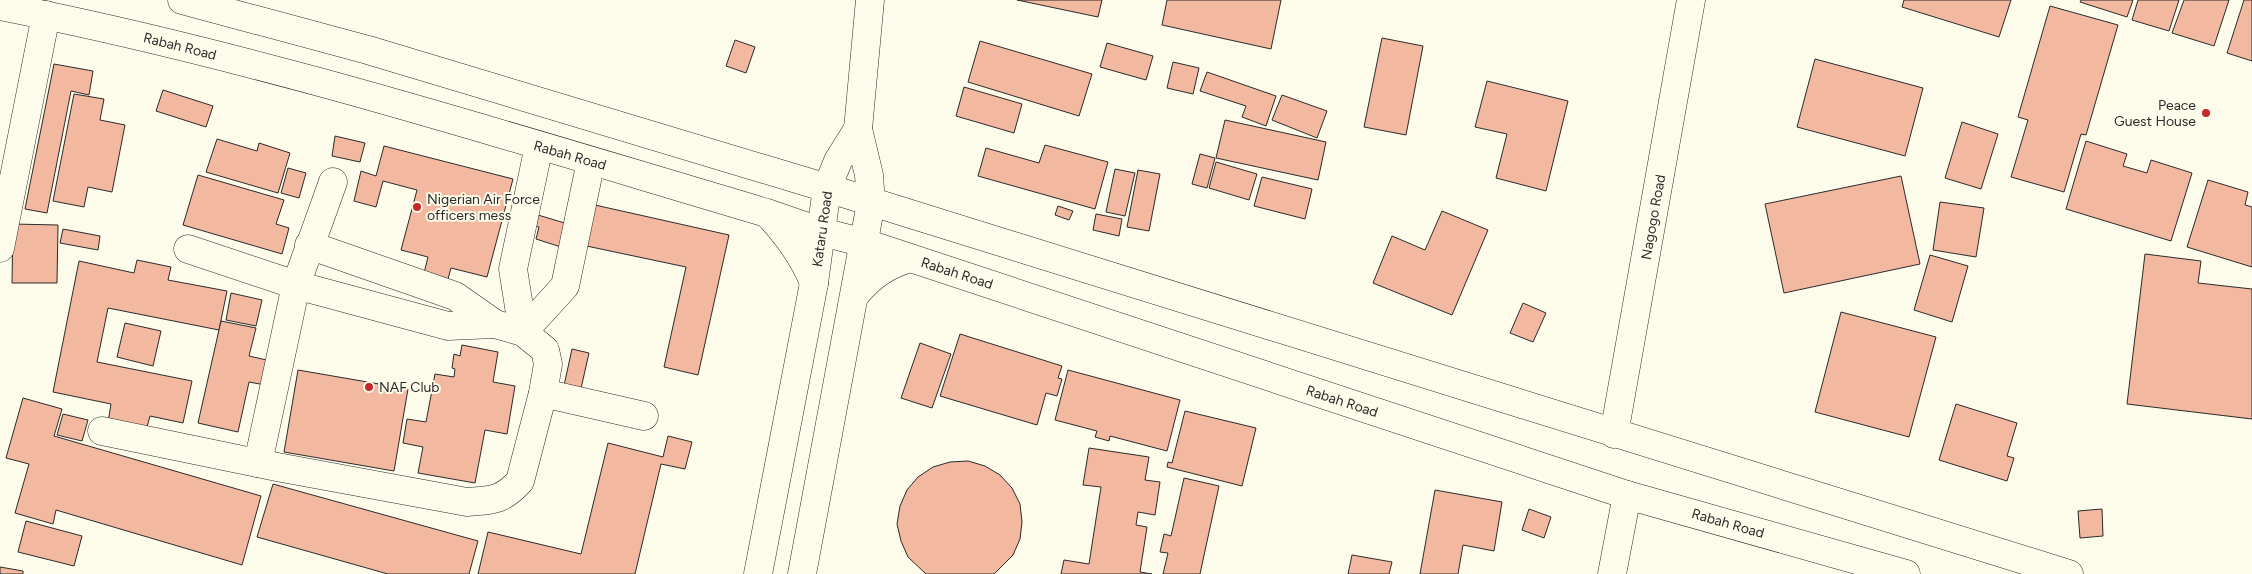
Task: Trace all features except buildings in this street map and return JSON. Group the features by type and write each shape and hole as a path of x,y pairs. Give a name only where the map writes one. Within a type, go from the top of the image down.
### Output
{"main road":[{"path":"182,0 368,50 827,188 2069,574"},
{"path":"802,574 872,203 869,175 858,129 870,0"},
{"name":"Nagogo Road","path":"1614,434 1691,0"},
{"name":"Rabah Road","path":"0,6 188,47 308,78 768,213 822,232 865,243 1627,495 1906,574"},
{"path":"0,248 46,15"},
{"name":"Kataru Road","path":"758,574 814,283 827,188 838,161 858,129"},
{"path":"523,332 513,270 539,146"},
{"path":"523,332 565,286 591,161"},
{"path":"258,463 296,284 333,182"},
{"path":"768,213 791,239 804,258 814,283"},
{"path":"309,245 455,296 495,324"},
{"path":"102,431 258,463 466,502 497,500 510,492 520,481 544,393 548,364 544,350 523,332 495,324 448,326 296,284 188,249"},
{"path":"855,295 870,278 891,264 910,258"},
{"path":"544,393 644,416"},
{"path":"1612,574 1627,495"}],"place":[{"name":"Peace Guest House","path":"2206,113"},
{"name":"Nigerian Air Force officers mess","path":"417,207"},
{"name":"NAF Club","path":"369,387"}]}
